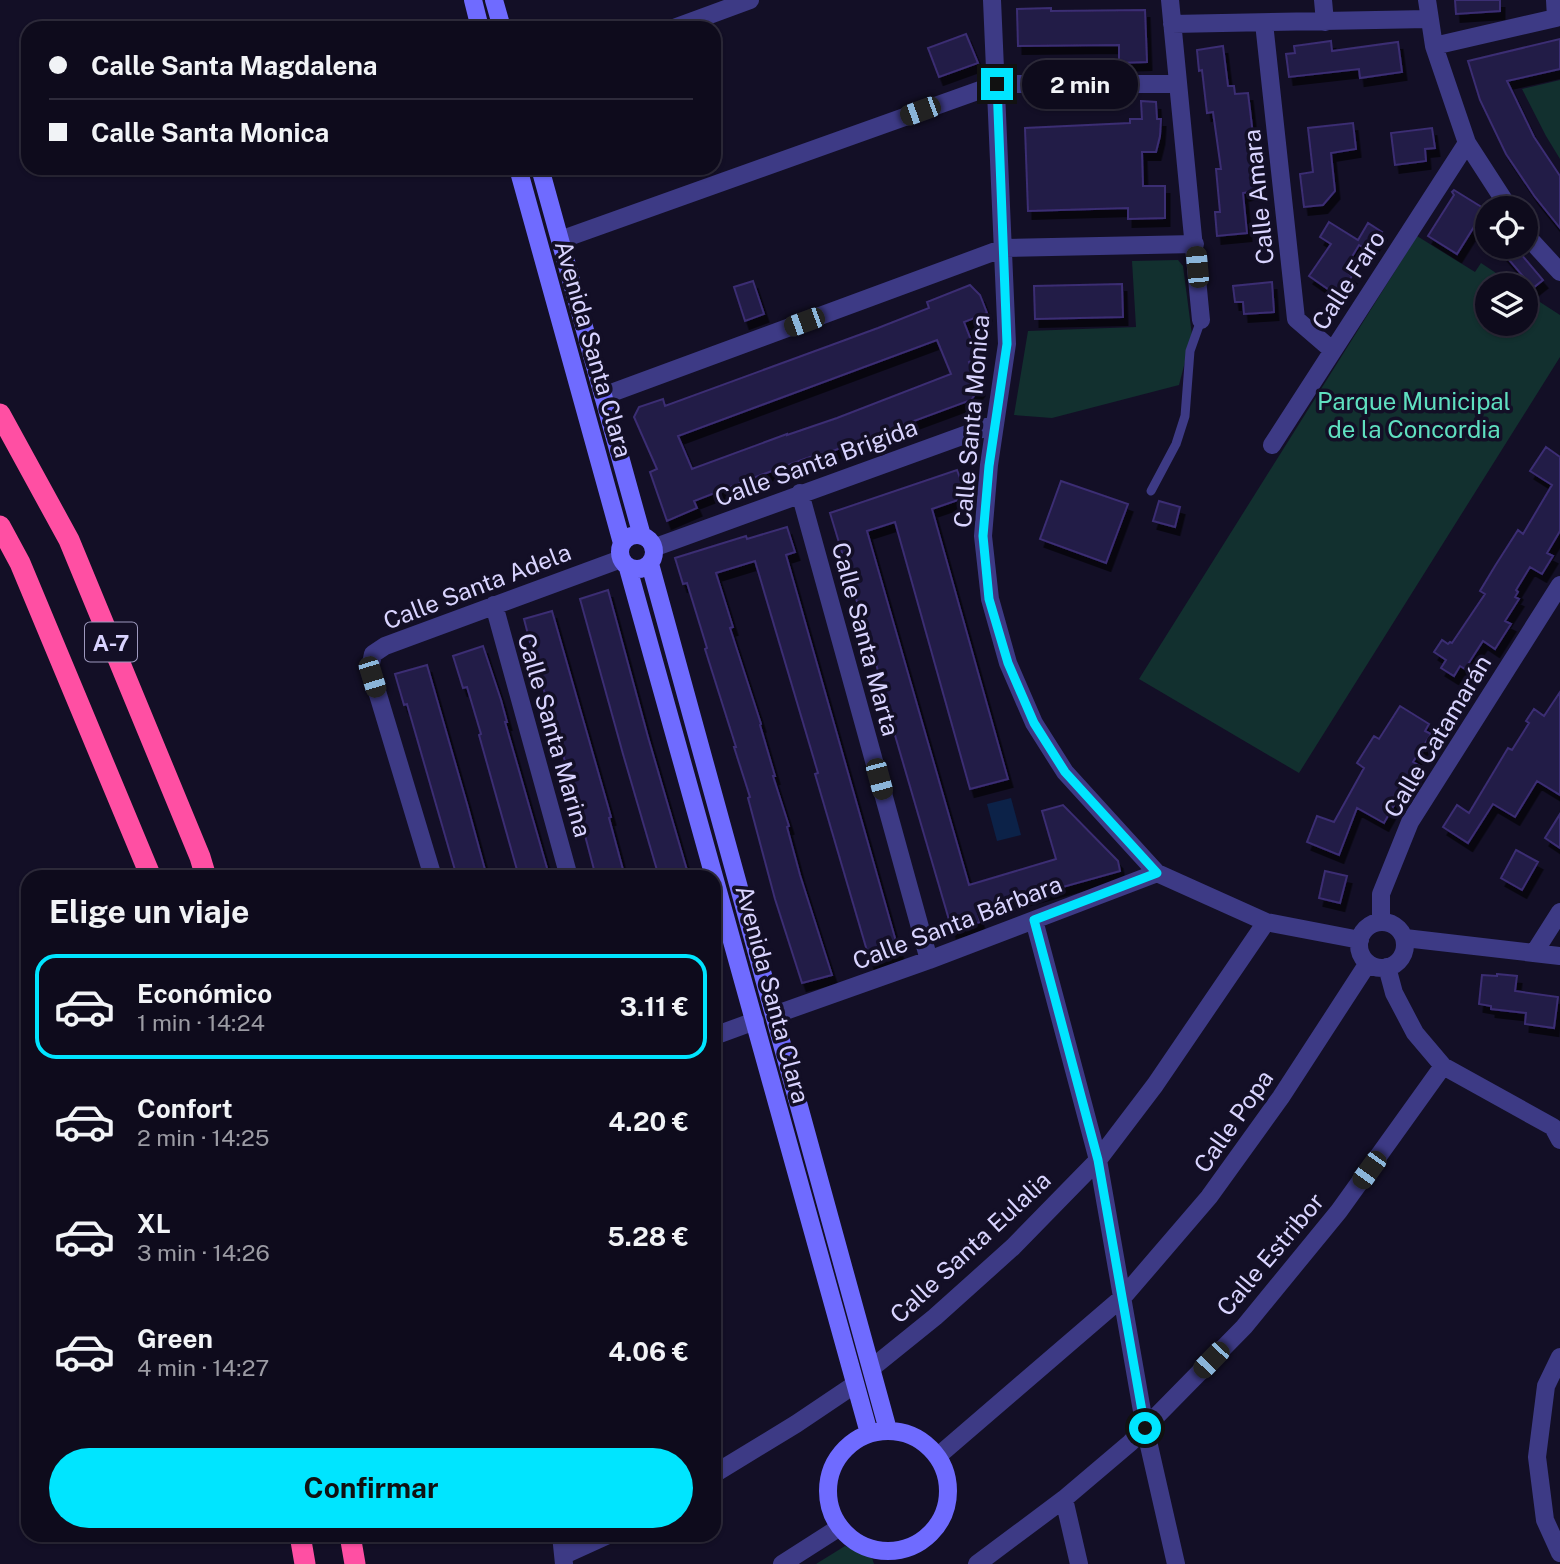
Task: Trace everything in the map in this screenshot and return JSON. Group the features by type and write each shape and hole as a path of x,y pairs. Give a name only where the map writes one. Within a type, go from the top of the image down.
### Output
{"highway":[{"name":"A-7","path":"0,414 69,540 204,870"},
{"name":"A-7","path":"0,526 20,563 148,870"},
{"path":"301,1542 305,1564"},
{"path":"352,1542 355,1564"}],"street":[{"path":"473,0 478,21"},
{"path":"494,0 500,21"},
{"path":"693,21 750,0"},
{"name":"Calle Santa Monica","path":"992,0 1007,344 989,466 983,536 989,599 1008,663 1034,723 1065,772 1157,873 1266,922 1360,940"},
{"path":"1170,0 1201,320"},
{"path":"1323,0 1325,22"},
{"path":"1427,0 1434,46 1467,143 1501,196"},
{"path":"1434,46 1558,18 1555,0"},
{"path":"1172,24 1428,19"},
{"name":"Calle Amara","path":"1264,23 1296,319 1332,350"},
{"path":"560,240 997,84 1178,84"},
{"name":"Calle Faro","path":"1272,445 1467,143"},
{"name":"Avenida Santa Clara","path":"520,175 712,870"},
{"name":"Avenida Santa Clara","path":"542,175 648,549 888,1430"},
{"path":"603,396 1004,248 1195,244"},
{"path":"1538,248 1560,272"},
{"name":"Calle Santa Brigida","path":"648,549 995,424"},
{"name":"Calle Santa Marta","path":"800,494 929,960"},
{"path":"631,536 648,549 639,569 624,557 631,536"},
{"name":"Calle Santa Adela","path":"431,870 370,668 373,654 385,646 624,557"},
{"name":"Calle Catamarán","path":"1381,922 1381,894 1410,822 1560,585"},
{"name":"Calle Santa Marina","path":"494,606 567,870"},
{"name":"Calle Santa Bárbara","path":"774,1016 1157,873"},
{"name":"Avenida Santa Clara","path":"721,901 869,1433"},
{"path":"1535,953 1560,912"},
{"path":"1034,920 1098,1160 1124,1296 1145,1428 1175,1564"},
{"name":"Calle Santa Eulalia","path":"873,1367 935,1317 1013,1247 1098,1160 1155,1085 1266,922"},
{"path":"1392,923 1405,938 1402,957 1387,968 1368,963 1360,951 1364,929 1370,925 1392,923"},
{"path":"1405,938 1560,956"},
{"name":"Calle Popa","path":"938,1456 1124,1296 1209,1197 1281,1097 1368,963"},
{"path":"1387,968 1394,993 1415,1033 1443,1066 1558,1131"},
{"path":"721,1033 755,1021"},
{"name":"Calle Estribor","path":"977,1564 1064,1499 1145,1428 1244,1327 1339,1211 1443,1066"},
{"path":"1560,1357 1546,1386 1537,1457 1545,1520 1560,1553"},
{"path":"721,1470 854,1385"},
{"path":"888,1430 905,1432 923,1441 938,1456 945,1469 949,1496 943,1517 913,1555 892,1557 854,1540 840,1527 830,1508 828,1486 834,1465 850,1443 869,1433 888,1430"},
{"path":"1064,1499 1079,1564"},
{"path":"782,1564 840,1527"},
{"path":"562,1542 564,1560 596,1542"}],"lane":[{"path":"1151,491 1176,444 1185,416 1190,351 1201,320"}],"green space":[{"path":"1560,80 1560,159 1522,89"},
{"name":"Parque Municipal de la Concordia","path":"1417,236 1475,272 1481,263 1496,273 1475,273 1475,336 1538,336 1538,301 1560,315 1560,357 1299,773 1139,679"},
{"path":"1178,260 1183,266 1192,335 1179,385 1052,418 1014,415 1028,331 1136,327 1132,261"},
{"path":"845,1546 871,1555 874,1564 816,1564"}],"water":[{"path":"1011,798 1021,835 997,841 987,804"}],"building":[{"path":"1455,0 1500,0 1500,11 1456,14"},
{"path":"1051,8 1051,11 1145,10 1147,62 1119,63 1119,45 1018,46 1017,9"},
{"path":"966,34 978,63 939,77 928,48"},
{"path":"1560,39 1560,69 1507,81 1534,137 1560,176 1560,228 1506,154 1480,100 1468,61"},
{"path":"1331,41 1332,51 1398,42 1402,72 1360,78 1359,69 1289,77 1286,54 1295,53 1294,46"},
{"path":"1223,46 1228,86 1234,86 1235,94 1248,93 1259,185 1254,191 1243,193 1247,233 1217,236 1215,212 1220,212 1216,169 1221,169 1213,112 1207,113 1197,50"},
{"path":"1141,101 1156,102 1157,119 1161,119 1156,152 1142,152 1143,186 1165,186 1165,218 1128,219 1128,208 1028,211 1025,128 1130,123 1130,119 1142,119"},
{"path":"1353,123 1356,149 1331,153 1335,191 1323,205 1304,207 1300,174 1313,172 1308,128"},
{"path":"1432,128 1435,148 1425,149 1426,161 1395,165 1391,133"},
{"path":"1454,190 1475,203 1475,225 1457,254 1428,236 1454,195"},
{"path":"1329,222 1358,240 1368,223 1382,232 1369,251 1359,245 1344,270 1352,276 1338,296 1309,276 1331,244 1320,237"},
{"path":"1508,259 1525,259 1537,273 1520,273"},
{"path":"753,281 764,314 745,321 734,287"},
{"path":"1272,282 1274,312 1244,314 1243,302 1235,302 1233,286"},
{"path":"1122,284 1123,317 1035,319 1034,286"},
{"path":"970,285 980,295 987,313 964,322 978,358 969,362 980,388 971,400 694,501 697,508 667,521 650,472 657,469 634,417 639,407 663,399 665,406 929,308 927,302","holes":["937,340 951,374 692,469 678,436"]},
{"path":"1546,447 1560,457 1560,531 1547,553 1553,556 1542,574 1530,567 1516,590 1518,592 1515,597 1519,599 1505,621 1511,624 1495,649 1483,641 1465,669 1460,666 1454,676 1441,668 1446,660 1434,652 1442,640 1448,644 1452,643 1485,594 1480,591 1495,566 1518,530 1523,534 1552,485 1530,471"},
{"path":"957,470 967,497 932,509 1008,779 970,789 895,522 867,531 969,885 1056,859 1042,811 1063,805 1118,861 1120,871 977,911 980,922 952,930 830,513"},
{"path":"1061,481 1128,504 1106,563 1040,539"},
{"path":"1159,501 1180,507 1175,527 1153,521"},
{"path":"787,527 795,552 786,555 899,952 870,961 755,561 716,573 733,627 730,628 761,724 800,875 832,975 802,983 775,899 748,798 750,797 705,649 707,648 687,583 683,584 675,558 746,536 747,539"},
{"path":"608,590 687,870 657,870 580,599"},
{"path":"552,611 611,817 609,818 623,870 594,870 524,619"},
{"path":"483,646 501,700 548,870 517,870 467,687 463,688 453,656"},
{"path":"427,665 485,870 455,870 407,704 404,705 395,674"},
{"path":"1560,692 1560,795 1537,781 1515,817 1493,804 1468,843 1443,827 1457,805 1469,813 1508,748 1512,750 1529,723 1526,721 1534,709 1544,716"},
{"path":"1400,706 1429,724 1425,731 1431,734 1413,762 1422,767 1409,787 1406,784 1384,823 1357,808 1339,855 1307,842 1317,816 1334,822 1364,768 1357,763 1374,736 1379,739"},
{"path":"1560,814 1560,848 1545,838"},
{"path":"1516,850 1538,862 1522,890 1501,878"},
{"path":"1325,871 1347,876 1340,903 1319,898"},
{"path":"1482,975 1517,976 1515,991 1558,997 1554,1028 1525,1024 1526,1013 1491,1009 1491,1006 1479,1004"}],"route":[{"path":"997,84 1007,344 989,466 983,536 989,599 1008,663 1034,723 1065,772 1157,873 1034,920 1098,1160 1124,1296 1145,1428"}]}
